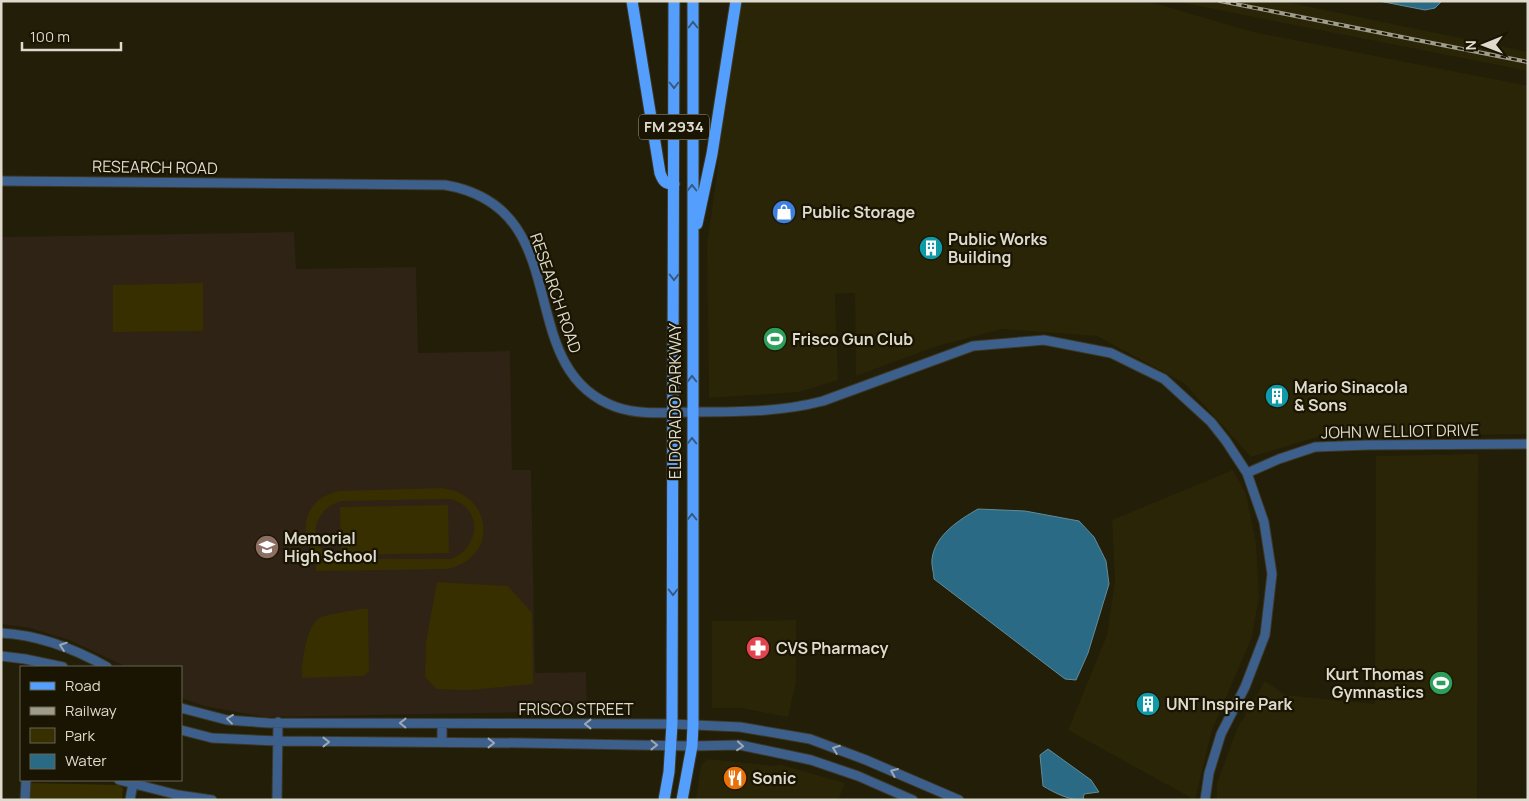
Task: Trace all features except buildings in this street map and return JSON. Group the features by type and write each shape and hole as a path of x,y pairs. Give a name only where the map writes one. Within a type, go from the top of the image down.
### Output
{"main road":[{"path":"632,1 660,173 662,180 667,184 674,184"},
{"name":"ELDORADO PARKWAY","path":"664,800 672,724 674,1"},
{"name":"ELDORADO PARKWAY","path":"682,800 692,746 693,725 693,1"},
{"path":"692,254 712,154 736,1"},
{"path":"673,565 692,565"}],"street":[{"name":"RESEARCH ROAD","path":"1,181 445,185 469,191 487,200 503,212 522,236 532,258 558,349 565,364 575,378 599,398 618,407 640,412 748,412 799,407 823,401 974,346 1044,340 1111,353 1164,379 1218,431 1247,473 1264,522 1272,574 1265,635 1245,687 1222,734 1209,773 1205,800"},
{"name":"JOHN W ELLIOT DRIVE","path":"1247,473 1279,459 1315,447 1528,444"},
{"path":"1,633 30,637 63,646 105,666"},
{"path":"1,656 25,658 58,666"},
{"name":"FRISCO STREET","path":"182,708 227,720 278,722 672,724 740,727 810,739 866,760 959,800"},
{"path":"277,800 278,722"},
{"path":"442,724 442,742"},
{"name":"FRISCO STREET","path":"182,730 212,738 278,741 671,746 740,745 811,760 858,776 913,800"},
{"path":"25,800 26,781"},
{"path":"122,781 178,796 212,800"},
{"path":"130,800 133,784"}],"shaded area":[{"path":"742,1 1144,1 1253,32 1528,86 1528,434 1317,437 1251,457 1184,383 1097,336 1002,329 934,347 856,376 855,293 835,294 838,380 799,392 709,398 707,245 718,168 718,148"},
{"path":"1173,1 1281,1 1528,52 1528,71"},
{"name":"Memorial High School","path":"294,232 296,269 416,267 418,353 510,351 512,470 531,470 535,673 586,672 587,711 265,717 204,706 182,698 182,666 125,666 69,640 30,628 1,624 1,237"},
{"path":"1478,454 1477,800 1217,800 1217,783 1237,729 1265,681 1285,695 1375,704 1376,456"},
{"path":"1233,470 1246,494 1256,543 1259,596 1252,637 1212,730 1195,800 1068,730 1107,635 1115,581 1112,520"},
{"path":"796,620 796,682 788,717 741,708 712,708 712,621"},
{"path":"708,759 776,766 778,764 845,783 838,800 696,800 701,765"}],"green space":[{"path":"203,283 203,331 113,332 113,285"},
{"path":"441,488 459,493 472,501 480,513 483,527 482,540 475,553 464,563 447,569 316,571 316,563 319,562 312,552 308,541 306,520 310,510 317,502 326,495 339,491","holes":["450,499 461,503 473,518 473,537 468,546 451,559 337,559 327,554 320,547 316,539 318,521 323,513 341,501"]},
{"path":"448,505 449,553 341,555 340,507"},
{"path":"437,582 508,586 532,613 533,684 469,690 436,689 425,677 426,642"},
{"path":"368,609 369,671 364,676 302,678 308,636 316,622 321,617"},
{"path":"31,783 118,785 123,788 122,800 29,800"}],"water":[{"path":"1379,1 1442,1 1435,8 1425,10"},
{"path":"978,509 1025,511 1079,521 1094,537 1106,561 1109,584 1088,653 1076,680 1065,679 934,579 932,559 938,543 956,523"},
{"path":"1048,749 1091,780 1099,792 1084,794 1083,800 1077,800 1062,796 1043,786 1040,755"}],"railway":[{"path":"1220,1 1528,62"}],"place":[{"name":"Public Storage","path":"784,212"},
{"name":"Public Works Building","path":"931,248"},
{"name":"Frisco Gun Club","path":"775,339"},
{"name":"Mario Sinacola & Sons","path":"1277,396"},
{"name":"Memorial High School","path":"267,547"},
{"name":"CVS Pharmacy","path":"758,648"},
{"name":"Kurt Thomas Gymnastics","path":"1441,683"},
{"name":"UNT Inspire Park","path":"1148,704"},
{"name":"Sonic","path":"735,778"}]}
